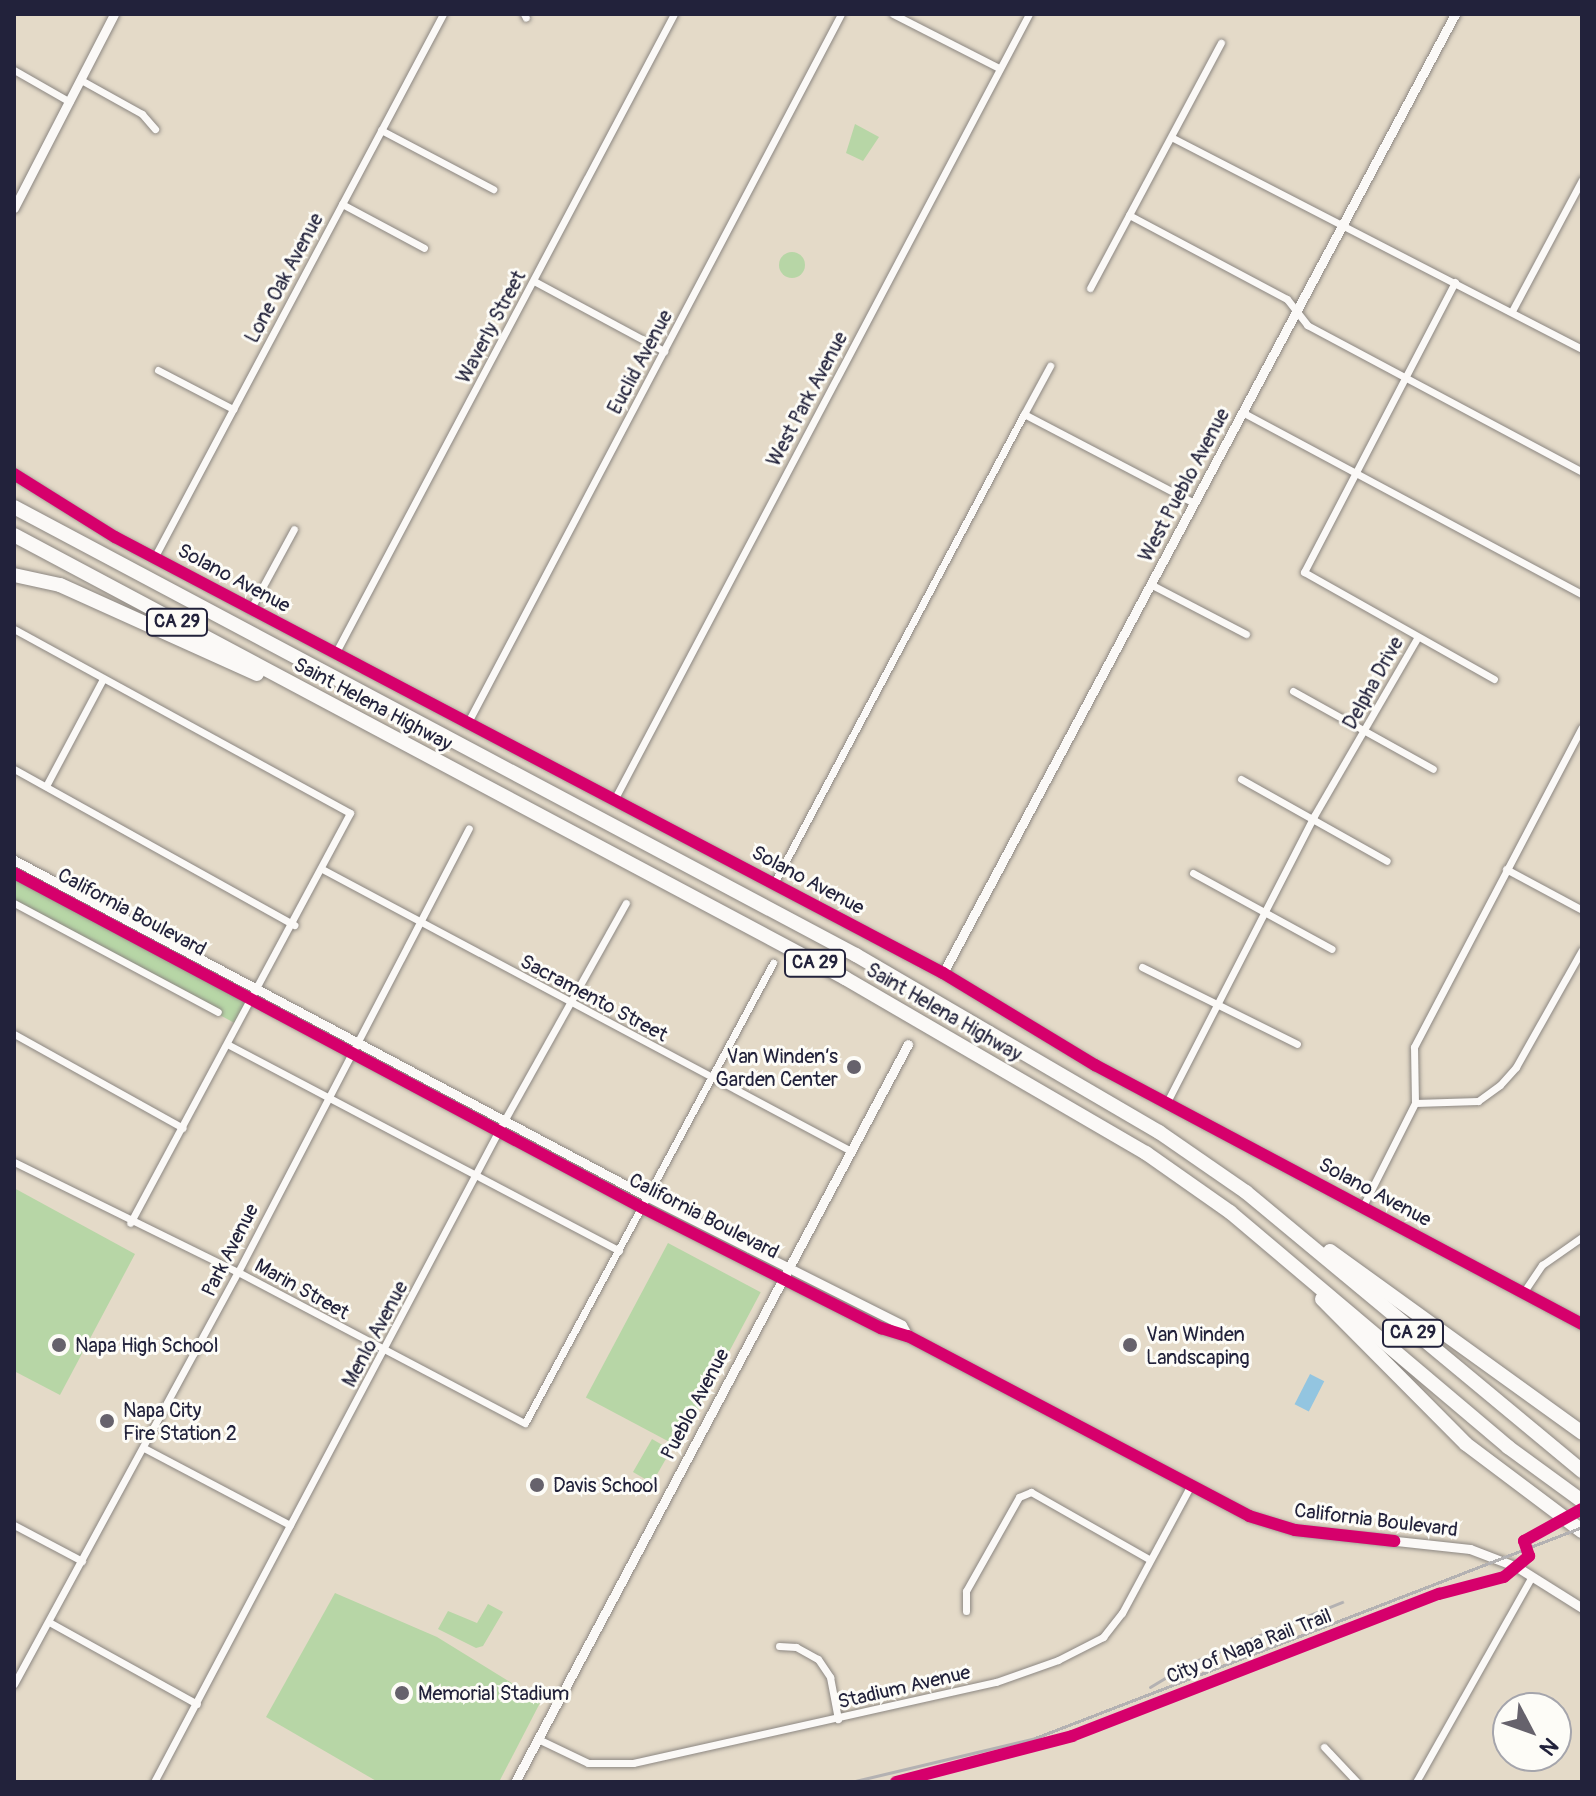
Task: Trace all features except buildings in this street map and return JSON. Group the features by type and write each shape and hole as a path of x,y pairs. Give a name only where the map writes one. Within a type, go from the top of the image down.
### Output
{"highway":[{"name":"Saint Helena Highway","path":"14,504 856,955 1159,1132 1246,1192 1582,1471"},
{"name":"Saint Helena Highway","path":"14,535 845,978 1146,1153 1272,1246 1508,1447 1582,1501"},
{"path":"14,575 60,585 340,709"},
{"path":"1246,1192 1582,1433"},
{"path":"1272,1246 1466,1444 1582,1531"}],"street":[{"path":"14,208 114,14"},
{"name":"Lone Oak Avenue","path":"154,558 443,14"},
{"name":"Waverly Street","path":"335,654 674,14"},
{"name":"Euclid Avenue","path":"467,724 841,14"},
{"path":"893,14 999,68"},
{"name":"West Park Avenue","path":"614,800 1029,14"},
{"name":"West Pueblo Avenue","path":"943,973 1455,14"},
{"path":"1090,288 1173,138 1221,43"},
{"path":"14,70 70,102"},
{"path":"81,80 142,114 155,129"},
{"path":"381,130 493,189"},
{"path":"1173,138 1345,224 1582,349"},
{"path":"1512,311 1582,180"},
{"path":"342,204 424,248"},
{"path":"1129,215 1287,299 1307,325 1582,472"},
{"path":"534,281 664,351"},
{"name":"Delpha Drive","path":"1166,1104 1314,816 1417,638 1304,572 1455,282"},
{"path":"773,885 1050,366"},
{"path":"158,370 233,409"},
{"path":"1242,412 1582,594"},
{"path":"1024,414 1194,503"},
{"name":"Solano Avenue","path":"14,474 154,558 943,973 1166,1104 1582,1324"},
{"name":"Solano Avenue","path":"250,610 294,529"},
{"path":"1152,585 1246,634"},
{"path":"14,629 350,813 324,870 255,999 130,1223"},
{"path":"1417,638 1494,679"},
{"path":"46,786 103,679"},
{"path":"1293,691 1433,769"},
{"path":"1362,1208 1415,1103 1414,1047 1582,727"},
{"path":"14,769 294,925"},
{"path":"1241,779 1314,816 1387,861"},
{"name":"Park Avenue","path":"14,1684 238,1272 469,828"},
{"name":"California Boulevard","path":"14,860 358,1043 643,1208 889,1332 908,1336 1249,1516 1295,1530 1470,1549 1532,1576 1582,1608"},
{"path":"1506,869 1582,910"},
{"name":"Sacramento Street","path":"324,870 851,1151"},
{"name":"California Boulevard","path":"14,873 352,1053 902,1325 908,1336"},
{"path":"1193,873 1332,949"},
{"path":"14,903 218,1012"},
{"name":"Menlo Avenue","path":"154,1782 502,1126 626,903"},
{"path":"1415,1103 1478,1101 1500,1085 1516,1067 1582,950"},
{"path":"229,1045 619,1251 773,963"},
{"path":"1142,967 1297,1044"},
{"path":"14,1034 183,1128"},
{"name":"Pueblo Avenue","path":"515,1782 908,1044"},
{"name":"Marin Street","path":"14,1162 130,1223 238,1272 521,1424 528,1421 619,1251"},
{"path":"1523,1293 1542,1265 1582,1237"},
{"path":"144,1448 290,1525"},
{"name":"Stadium Avenue","path":"538,1739 588,1763 610,1766 838,1719 996,1682 1103,1637 1122,1613 1191,1485"},
{"path":"966,1611 966,1591 1019,1497 1031,1492 1149,1559"},
{"path":"14,1525 82,1561"},
{"path":"1416,1782 1532,1576"},
{"path":"49,1622 197,1704"},
{"path":"779,1646 796,1647 818,1659 830,1677 838,1719"},
{"path":"1324,1747 1357,1782"}],"green space":[{"path":"855,124 879,137 863,161 846,153"},
{"path":"792,252 801,256 805,265 801,274 792,278 783,274 779,265 783,256"},
{"path":"14,873 255,999 240,1026 14,903"},
{"path":"14,1188 135,1254 60,1395 14,1371"},
{"path":"668,1243 761,1292 679,1447 586,1398"},
{"path":"652,1439 671,1450 652,1483 633,1472"},
{"name":"Memorial Stadium","path":"335,1593 437,1637 541,1701 499,1782 378,1782 266,1717"},
{"path":"488,1604 503,1612 483,1646 476,1648 438,1629 448,1611 477,1623"}],"water":[{"path":"1310,1374 1324,1381 1309,1412 1295,1404"}],"railway":[{"path":"851,1782 1035,1738 1582,1527"},
{"path":"1150,1687 1190,1663 1342,1602"}],"cycle path":[{"path":"14,474 115,537 943,973 1095,1065 1582,1324"},
{"path":"14,873 643,1208 881,1328 908,1336 1249,1516 1295,1530 1394,1541"},
{"name":"City of Napa Rail Trail","path":"896,1782 1072,1736 1439,1594 1504,1577 1529,1556 1524,1541 1582,1509"}],"place":[{"name":"Van Winden’s Garden Center","path":"854,1067"},
{"name":"Napa High School","path":"59,1345"},
{"name":"Van Winden Landscaping","path":"1130,1345"},
{"name":"Napa City Fire Station 2","path":"107,1421"},
{"name":"Davis School","path":"537,1485"},
{"name":"Memorial Stadium","path":"402,1693"}]}
